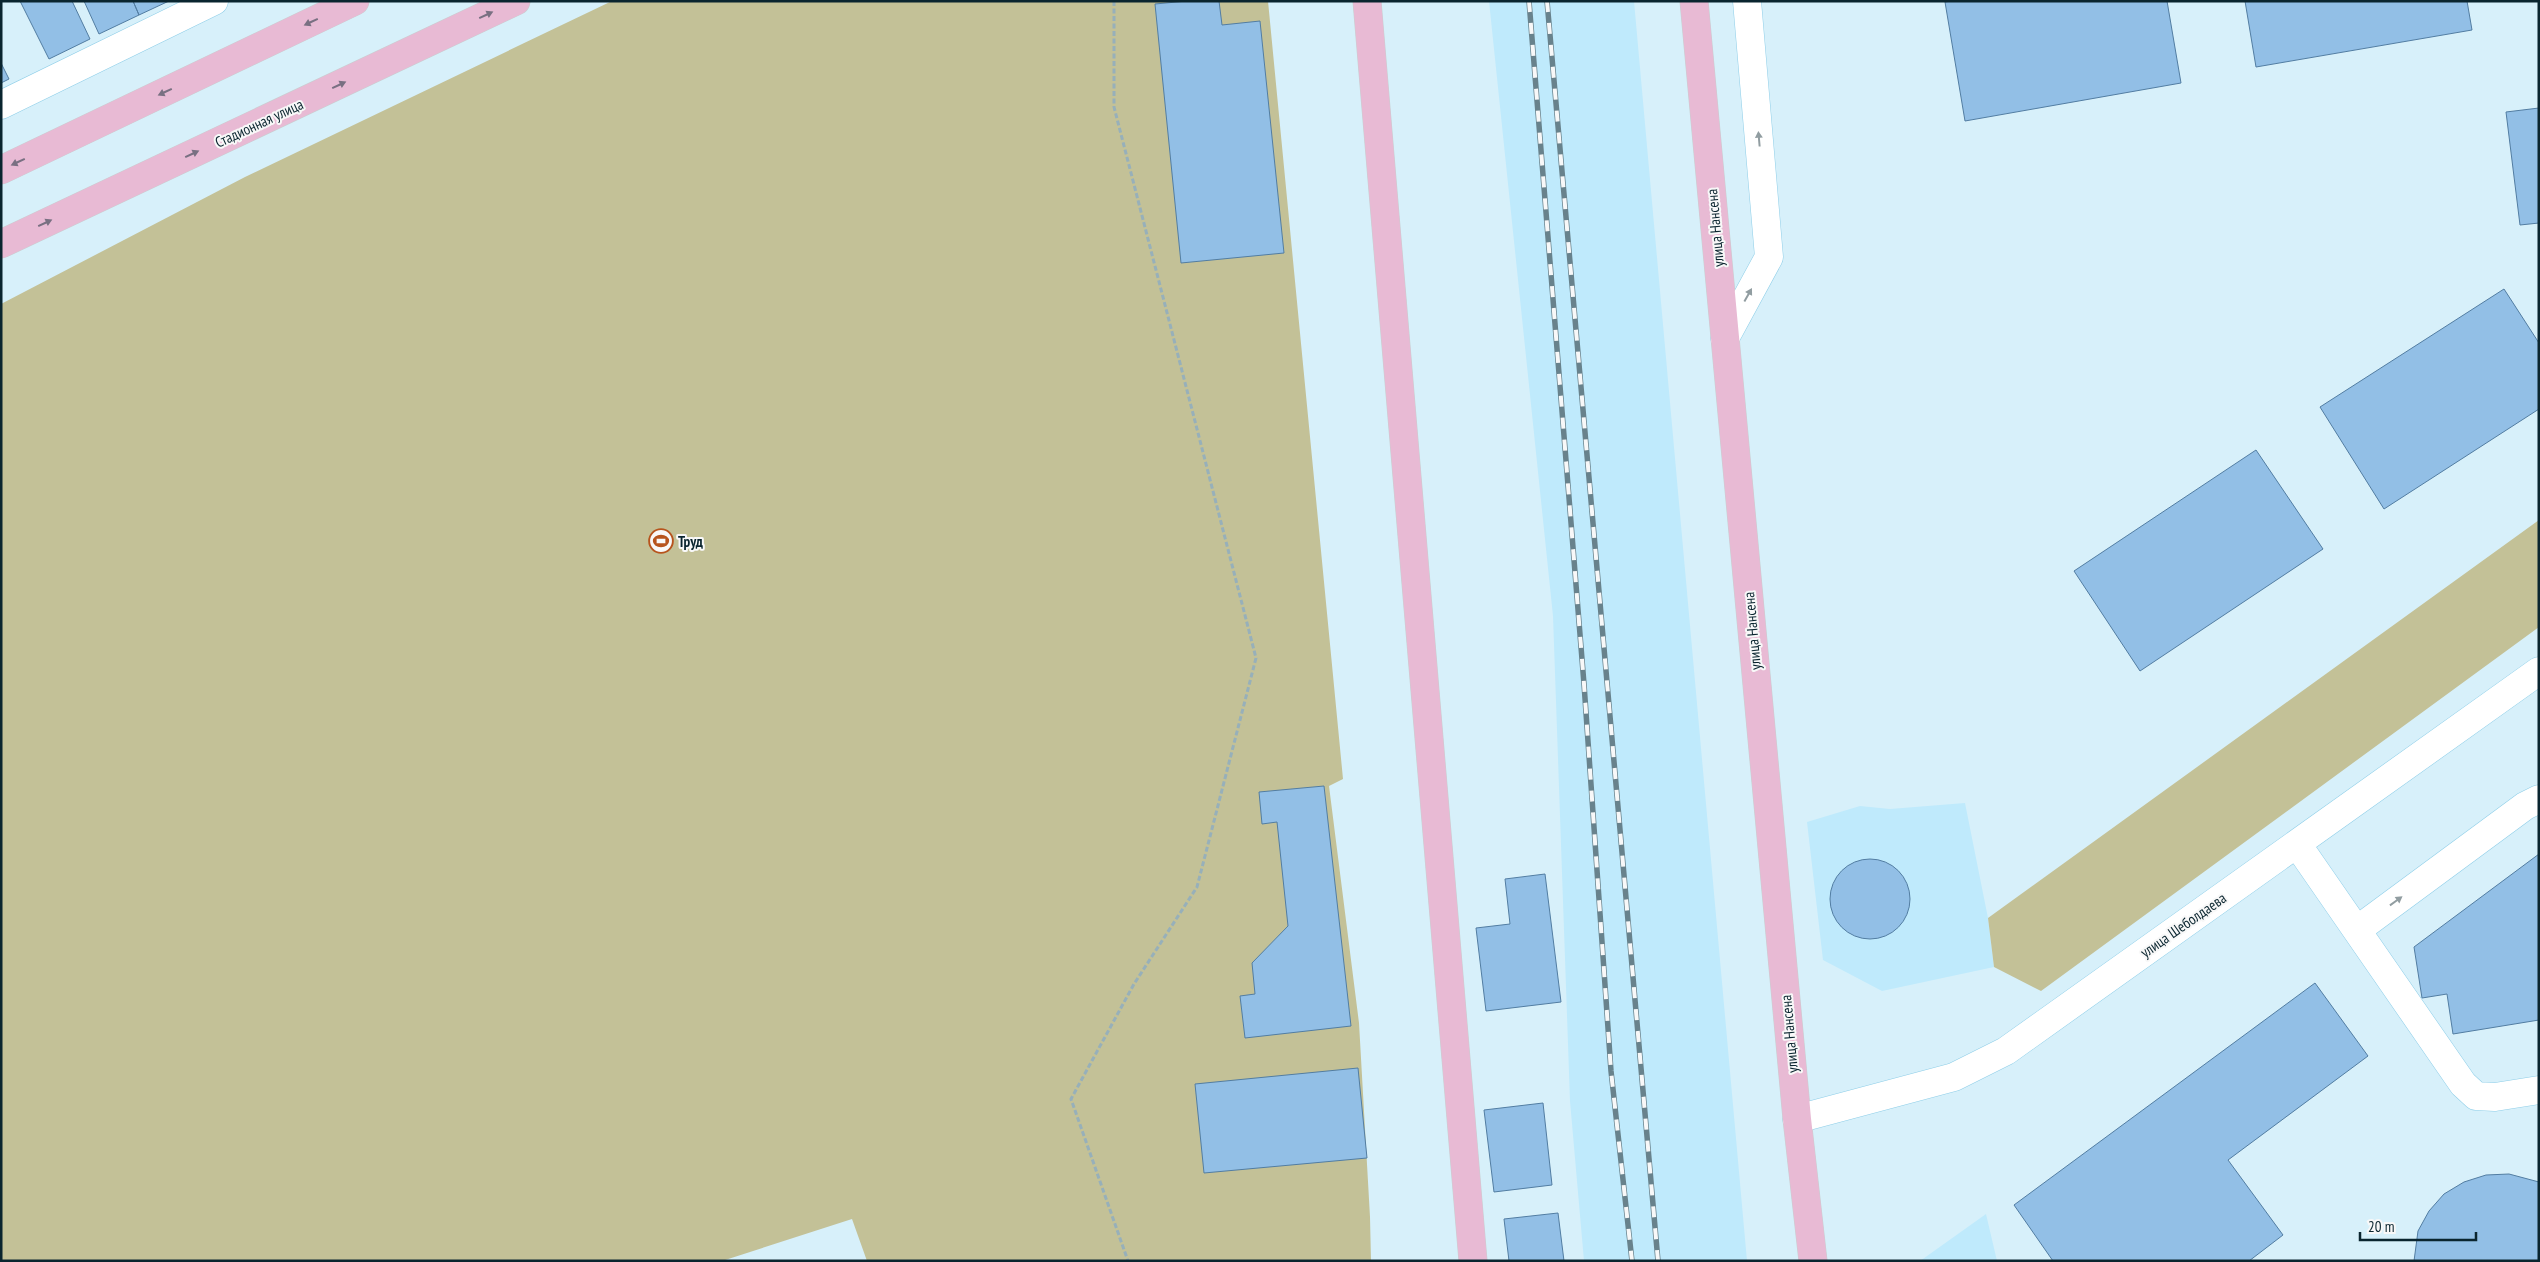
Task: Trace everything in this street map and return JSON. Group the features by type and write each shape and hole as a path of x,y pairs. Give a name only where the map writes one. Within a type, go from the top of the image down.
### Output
{"main road":[{"path":"1,170 355,1"},
{"name":"Стадионная улица","path":"1,244 516,1"},
{"path":"1367,1 1474,1261"},
{"name":"улица Нансена","path":"1694,1 1797,1119 1813,1261"}],"street":[{"path":"1,105 214,1"},
{"path":"1725,338 1770,257 1747,1"},
{"name":"улица Шеболдаева","path":"1797,1119 1954,1077 2006,1051 2539,671"},
{"path":"2357,930 2525,806 2539,798"},
{"path":"2297,844 2464,1084 2476,1096 2495,1097 2539,1090"}],"path":[{"path":"1114,1 1114,107 1256,658 1197,887 1134,984 1072,1099 1128,1261"}],"shaded area":[{"name":"Труд","path":"612,1 1268,1 1343,779 1329,786 1359,1023 1371,1261 867,1261 852,1219 722,1261 1,1261 1,304 245,177"},
{"path":"1489,1 1634,1 1747,1261 1584,1261 1570,1101 1553,616"},
{"path":"2539,520 2539,627 2041,991 1994,967 1988,918"},
{"path":"1965,803 1988,918 1994,967 1882,991 1823,960 1807,822 1860,806 1890,809"},
{"path":"1986,1214 1997,1261 1920,1261"}],"building":[{"path":"20,1 72,1 90,39 49,59"},
{"path":"84,1 133,1 139,15 99,34"},
{"path":"133,1 169,1 139,15"},
{"path":"1219,1 1222,25 1260,21 1284,253 1181,263 1155,4"},
{"path":"2167,1 2181,83 1965,121 1945,2"},
{"path":"2245,1 2467,1 2472,30 2256,67"},
{"path":"1,63 9,79 1,83"},
{"path":"2539,108 2539,223 2520,225 2506,112"},
{"path":"2504,289 2539,343 2539,409 2384,509 2320,407"},
{"path":"2256,450 2323,549 2140,671 2074,571"},
{"path":"1324,786 1351,1026 1245,1038 1240,996 1255,994 1252,963 1288,926 1277,822 1262,824 1259,792"},
{"path":"2539,854 2539,1020 2453,1034 2447,994 2422,998 2414,947"},
{"path":"1870,859 1885,862 1898,871 1907,884 1910,899 1907,914 1898,927 1885,936 1870,939 1855,936 1842,927 1833,914 1830,899 1833,884 1842,871 1855,862"},
{"path":"1545,874 1561,1002 1486,1011 1476,928 1510,924 1505,879"},
{"path":"2315,983 2368,1056 2228,1160 2283,1235 2249,1261 2053,1261 2014,1205"},
{"path":"1358,1068 1367,1158 1204,1173 1195,1084"},
{"path":"1543,1103 1552,1185 1494,1192 1484,1110"},
{"path":"2509,1174 2539,1182 2539,1261 2414,1261 2418,1231 2429,1211 2444,1194 2464,1182 2486,1175"},
{"path":"1558,1213 1564,1261 1509,1261 1504,1219"}],"railway":[{"path":"1529,1 1584,684 1611,1071 1632,1261"},
{"path":"1547,1 1658,1261"}],"place":[{"name":"Труд","path":"661,541"}]}
